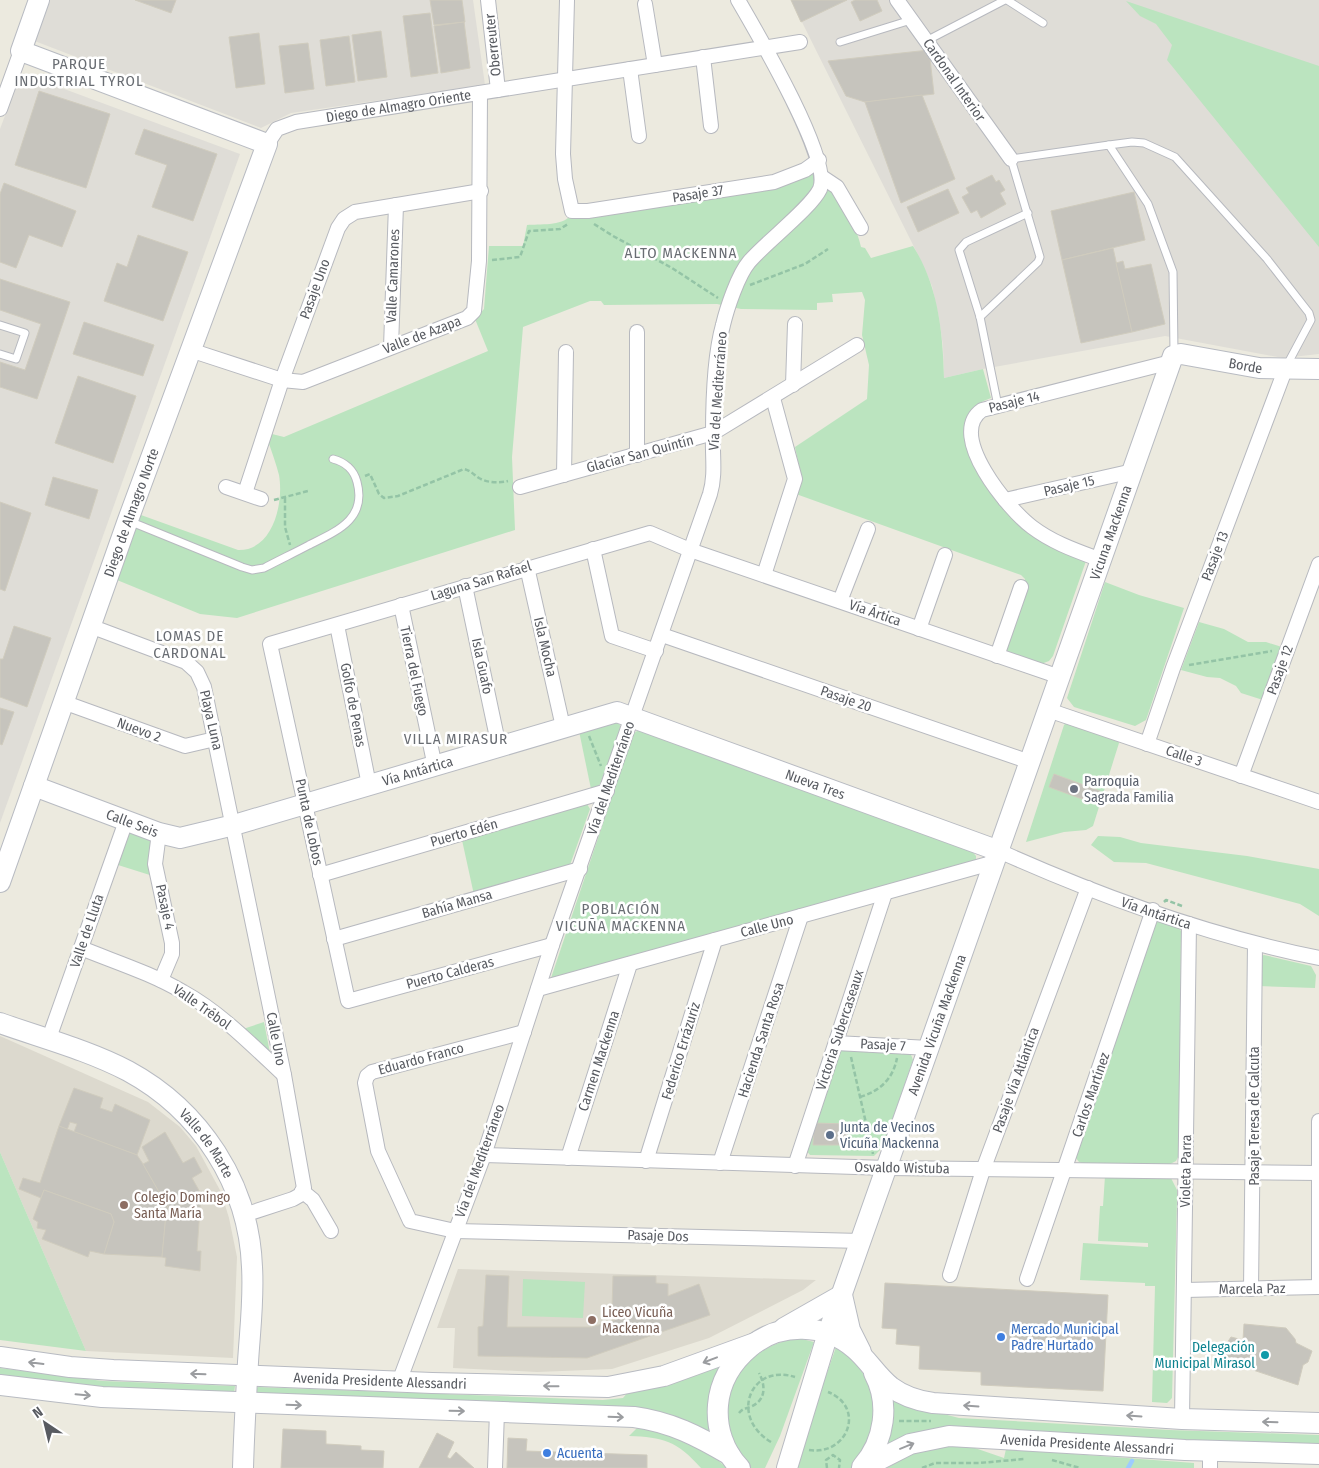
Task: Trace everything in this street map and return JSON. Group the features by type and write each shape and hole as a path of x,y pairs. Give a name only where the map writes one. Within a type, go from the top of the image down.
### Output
{"street":[{"path":"0,109 39,0"},
{"name":"Oberreuter","path":"488,0 498,90"},
{"path":"567,0 563,154 565,180 572,211"},
{"path":"738,0 765,48 819,160 821,184 837,187 861,228"},
{"name":"Cardonal Interior","path":"897,0 1011,159"},
{"path":"645,4 655,65"},
{"name":"Diego de Almagro Oriente","path":"267,144 277,129 296,122 800,42"},
{"path":"21,51 267,144"},
{"path":"703,57 711,126"},
{"path":"630,69 639,136"},
{"name":"Valle de Azapa","path":"190,350 282,380 303,382 467,318 474,311 479,261 481,191 480,93"},
{"name":"Diego de Almagro Norte","path":"0,882 128,520 267,144"},
{"name":"Pasaje 37","path":"572,211 588,212 774,182 806,170 819,160"},
{"name":"Vía del Mediterráneo","path":"399,1382 484,1155 552,945 662,635 713,483 712,433 720,336 731,303 747,264 821,184"},
{"name":"Pasaje Uno","path":"245,493 282,380 338,228 344,219 355,212 481,191"},
{"name":"Valle Camarones","path":"391,347 396,205"},
{"path":"794,385 796,324"},
{"path":"637,332 637,454"},
{"name":"Glaciar San Quintín","path":"526,485 712,433 857,346"},
{"path":"564,475 566,352"},
{"name":"Borde","path":"1172,359 1181,354 1235,364 1285,370 1319,369"},
{"name":"Pasaje 14","path":"1101,560 1049,539 1023,520 1005,500 978,460 970,437 972,422 977,413 998,406 1172,359"},
{"name":"Vicuna Mackenna","path":"1048,710 1172,359"},
{"name":"Pasaje 13","path":"1147,744 1173,668 1285,370"},
{"path":"764,575 795,479 772,398"},
{"name":"Pasaje 15","path":"1005,500 1133,471"},
{"path":"226,487 260,499"},
{"path":"840,601 868,529"},
{"name":"Laguna San Rafael","path":"270,644 650,532 690,550"},
{"path":"593,549 612,636 656,651"},
{"name":"Vía Ártica","path":"690,550 1060,677"},
{"path":"919,629 946,555"},
{"name":"Pasaje 12","path":"1241,776 1319,564"},
{"name":"Isla Mocha","path":"526,567 563,727"},
{"name":"Isla Guafo","path":"465,586 500,747"},
{"path":"997,656 1021,587"},
{"name":"Tierra del Fuego","path":"400,605 435,767"},
{"name":"Golfo de Penas","path":"337,625 369,785"},
{"name":"Playa Luna","path":"90,626 186,662 192,667 204,687 234,825"},
{"name":"Pasaje 20","path":"662,635 1030,762"},
{"name":"Punta de Lobos","path":"270,644 348,1001"},
{"name":"Nuevo 2","path":"63,702 185,746 215,739"},
{"name":"Avenida Vicuña Mackenna","path":"787,1468 828,1333 861,1242 880,1163 929,1048 1048,710"},
{"name":"Calle 3","path":"1048,710 1319,802"},
{"name":"Vía Antártica","path":"234,825 435,767 613,712 632,716"},
{"name":"Nueva Tres","path":"632,716 997,856"},
{"name":"Calle Seis","path":"34,786 159,833 180,838 234,825"},
{"name":"Puerto Edén","path":"320,875 607,788"},
{"name":"Valle de Lluta","path":"48,1041 126,821"},
{"name":"Calle Uno","path":"234,825 284,1075 304,1188 302,1191"},
{"name":"Pasaje 4","path":"159,833 155,864 172,943 172,954 161,980"},
{"name":"Vía Antártica","path":"997,856 1189,924 1255,944 1319,958"},
{"name":"Calle Uno","path":"538,989 885,893 997,856"},
{"name":"Bahía Mansa","path":"334,939 580,869"},
{"name":"Pasaje Via Atlántica","path":"950,1275 983,1170 1088,888"},
{"name":"Victoria Subercaseaux","path":"795,1166 842,1043 885,893"},
{"name":"Carlos Martínez","path":"1027,1279 1066,1171 1153,910"},
{"name":"Hacienda Santa Rosa","path":"720,1163 801,916"},
{"name":"Violeta Parra","path":"1182,1419 1189,924"},
{"name":"Federico Errázuriz","path":"646,1161 715,940"},
{"name":"Pasaje Teresa de Calcuta","path":"1252,1289 1255,944"},
{"name":"Puerto Calderas","path":"348,1001 552,945"},
{"name":"Valle Trébol","path":"81,948 161,980 208,1008 248,1041 284,1075"},
{"name":"Carmen Mackenna","path":"568,1158 630,964"},
{"name":"Valle de Marte","path":"0,1023 127,1071 165,1096 197,1127 222,1161 231,1177 244,1215 252,1266 243,1468"},
{"name":"Eduardo Franco","path":"455,1231 407,1219 378,1151 365,1082 367,1076 372,1072 524,1032"},
{"name":"Pasaje 7","path":"842,1043 929,1048"},
{"path":"1319,1121 1319,1287"},
{"name":"Osvaldo Wistuba","path":"484,1155 795,1166 880,1163 983,1170 1319,1173"},
{"path":"244,1215 293,1199 302,1191 313,1200 331,1231"},
{"name":"Pasaje Dos","path":"455,1231 861,1242"},
{"name":"Marcela Paz","path":"1185,1290 1319,1287"},
{"path":"773,1334 842,1295 850,1330 867,1362"},
{"name":"Avenida Presidente Alessandri","path":"0,1357 70,1367 247,1376 399,1382 617,1386 676,1373 755,1343 773,1334 797,1329 828,1333 844,1341 894,1389 917,1399 933,1403 1182,1419 1319,1423"},
{"name":"Avenida Presidente Alessandri","path":"735,1462 722,1440 718,1423 718,1405 721,1388 728,1372 738,1357 755,1343"},
{"name":"Avenida Presidente Alessandri","path":"862,1468 873,1452 878,1440 884,1415 881,1390 867,1362"},
{"name":"Avenida Presidente Alessandri","path":"0,1385 102,1397 634,1417 654,1420 689,1431 735,1462"},
{"name":"Avenida Vicuña Mackenna","path":"773,1468 785,1438 807,1398"},
{"path":"495,1468 497,1412"},
{"name":"Avenida Presidente Alessandri","path":"862,1468 910,1444 949,1436 1210,1460 1319,1454"}],"lane":[{"path":"926,41 1006,0 1043,23"},
{"path":"840,42 911,20"},
{"path":"980,317 1038,262 1039,251 1011,159 1120,142 1144,143 1156,146 1175,157 1267,259 1309,313 1311,320 1285,370"},
{"path":"1108,145 1148,204 1173,272 1176,348 1172,359"},
{"path":"998,406 980,317 959,250 966,242 1028,213"},
{"path":"0,325 25,333 16,359 0,354"},
{"path":"128,520 252,570 264,568 341,530 352,517 360,500 356,478 347,465 333,459"}],"path":[{"path":"479,261 520,257 529,231 560,230 567,226 572,219 572,211"},
{"path":"599,228 672,268 716,297 731,303"},
{"path":"737,287 779,275 805,264 828,249"},
{"path":"356,478 370,474 379,494 384,498 398,496 464,469 489,481 526,485"},
{"path":"260,499 274,500 308,491"},
{"path":"285,498 285,527 293,554"},
{"path":"1173,668 1259,652 1287,651"},
{"path":"584,721 607,788"},
{"path":"842,1043 880,1163"},
{"path":"860,1097 875,1091 888,1080 895,1067 898,1046"},
{"path":"740,1413 756,1404 763,1395 763,1380 759,1373"},
{"path":"771,1442 755,1430 750,1420 748,1408 753,1390 763,1380 780,1374 795,1377"},
{"path":"808,1450 828,1449 843,1439 849,1422 845,1406 838,1398 827,1392"},
{"path":"828,1449 830,1456"},
{"path":"827,1468 826,1460 830,1456 836,1456 840,1460 839,1468"},
{"path":"922,1468 935,1463 979,1463 1031,1458"},
{"path":"1044,1459 1080,1468"}],"shaded area":[{"path":"45,0 473,0 485,85 291,113 261,128 32,40"},
{"path":"791,0 1319,0 1319,354 1283,358 1165,336 983,369 944,378 943,346 932,286"},
{"path":"21,73 240,154 0,823 0,129"},
{"name":"Colegio Domingo Santa María","path":"0,1036 148,1102 180,1127 196,1146 221,1192 229,1218 237,1257 233,1358 86,1351 0,1152"},
{"name":"Liceo Vicuña Mackenna","path":"458,1269 816,1280 803,1290 709,1338 612,1369 537,1372 453,1368 455,1328 437,1328"}],"green space":[{"path":"1126,1 1319,66 1319,247 1167,60 1172,45 1156,24 1140,16"},
{"path":"817,166 849,215 861,247 865,248 871,258 913,246 934,293 942,343 944,378 983,369 991,398 973,408 967,417 965,430 966,437 998,494 1017,520 1040,541 1086,561 1053,656 1049,661 1041,664 1007,651 1005,648 1025,579 1021,575 796,494 800,471 795,447 867,399 869,365 862,335 865,300 862,292 832,294 833,302 817,303 817,310 741,309 717,304 604,305 601,301 590,301 523,327 512,457 515,530 237,618 200,614 117,580 141,515 238,550 250,548 260,543 274,523 280,499 279,475 268,441 272,434 284,437 488,351 475,319 484,309 489,246 523,246 527,225 556,223 570,216 696,198"},
{"path":"1105,582 1139,595 1184,608 1146,720 1135,726 1074,707 1067,698"},
{"path":"1199,622 1224,629 1248,642 1266,642 1282,647 1263,700 1241,693 1236,686 1220,678 1207,677 1181,670"},
{"path":"614,720 619,723 621,728 600,784 596,789 591,789 579,731"},
{"path":"1066,723 1118,740 1119,743 1093,826 1086,830 1064,832 1026,842 1064,725"},
{"path":"637,731 642,731 971,850 976,856 976,860 551,978 633,734"},
{"path":"587,804 590,809 570,865 474,895 462,840"},
{"path":"127,830 151,834 153,876 118,865"},
{"path":"1098,836 1120,837 1141,843 1247,856 1319,869 1319,916 1300,904 1146,863 1114,862 1091,845"},
{"path":"1160,919 1177,925 1181,931 1179,1155 1176,1161 1170,1164 1085,1164 1079,1162 1076,1158 1152,922"},
{"path":"1264,955 1311,966 1316,975 1315,988 1258,986 1261,956"},
{"path":"264,1022 270,1053 243,1029"},
{"path":"841,1050 910,1052 913,1060 883,1147 874,1156 810,1155 806,1150 834,1056"},
{"path":"0,1152 86,1351 0,1340"},
{"path":"1105,1176 1163,1176 1171,1178 1177,1190 1172,1398 1167,1403 1152,1402 1155,1286 1145,1286 1145,1283 1080,1280 1083,1243 1148,1247 1148,1243 1098,1241 1100,1206 1103,1206"},
{"path":"523,1279 585,1282 583,1318 522,1316"},
{"path":"798,1338 814,1342 780,1436 765,1468 748,1468 735,1448 728,1428 727,1408 732,1388 742,1370 756,1356 775,1344"},
{"path":"836,1347 855,1363 869,1385 875,1409 872,1434 852,1468 794,1468"},
{"path":"730,1358 715,1435 703,1430 257,1394 255,1390 258,1387 603,1400 623,1398 628,1392"},
{"path":"0,1368 103,1381 235,1386 234,1393 113,1390 0,1377"},
{"path":"888,1392 916,1407 959,1418 1170,1430 1319,1435 1319,1447 1211,1443 965,1428 883,1445"},
{"path":"639,1426 663,1431 686,1440 708,1453 727,1468 701,1468 677,1446 669,1442 660,1439 629,1436"},
{"path":"942,1446 972,1447 1004,1458 1006,1449 1194,1463 1194,1468 887,1468 912,1453"}],"building":[{"path":"135,0 176,0 171,13"},
{"path":"430,0 462,0 465,22 434,25"},
{"path":"791,0 847,0 801,22"},
{"path":"855,0 877,0 882,11 860,21 851,2"},
{"path":"430,13 438,73 411,77 403,16"},
{"path":"464,22 470,68 441,73 434,26"},
{"path":"381,31 387,77 358,81 352,35"},
{"path":"259,33 265,84 236,88 229,37"},
{"path":"349,36 355,82 326,86 320,40"},
{"path":"308,43 314,89 285,93 279,46"},
{"path":"929,50 934,94 865,102 846,96 828,61"},
{"path":"39,91 110,114 86,188 15,165"},
{"path":"922,95 955,179 901,203 865,102"},
{"path":"144,129 217,154 193,221 152,207 167,165 135,154"},
{"path":"992,175 996,182 999,180 1005,190 1000,193 1006,204 981,218 977,210 971,213 962,197 969,193 966,188"},
{"path":"4,183 76,211 62,247 29,235 16,268 0,262 0,194"},
{"path":"948,189 959,213 918,232 907,207"},
{"path":"1134,192 1145,240 1062,260 1051,211"},
{"path":"138,235 188,252 163,321 104,301 117,263 127,267"},
{"path":"1113,248 1132,332 1081,343 1062,260"},
{"path":"1123,261 1125,269 1151,264 1165,324 1132,332 1116,263"},
{"path":"0,279 70,302 37,399 0,387 0,362 25,370 41,324 0,310"},
{"path":"84,322 154,345 143,376 73,354"},
{"path":"78,376 136,396 113,463 55,443"},
{"path":"53,477 98,490 89,519 45,505"},
{"path":"0,502 31,513 5,591 0,589"},
{"path":"14,626 51,638 27,707 0,697 0,659 3,659"},
{"path":"0,708 14,712 2,745 0,744"},
{"name":"Parroquia Sagrada Familia","path":"1054,774 1100,791 1096,804 1049,787"},
{"path":"74,1088 103,1098 100,1108 112,1112 115,1104 150,1120 137,1155 74,1132 77,1124 70,1122 67,1130 59,1126"},
{"name":"Junta de Vecinos Vicuña Mackenna","path":"814,1123 847,1124 847,1145 813,1145"},
{"path":"59,1126 137,1155 170,1211 166,1214 162,1257 104,1254 114,1222 111,1214 44,1190 41,1198 19,1189 23,1178 40,1183"},
{"path":"165,1132 183,1163 194,1157 202,1172 192,1178 201,1194 170,1211 143,1164 149,1161 142,1147"},
{"path":"44,1190 111,1214 114,1222 104,1254 90,1251 88,1257 42,1239 46,1230 37,1228 38,1222 33,1219"},
{"path":"201,1194 197,1251 201,1251 200,1271 165,1266 166,1258 162,1257 166,1214"},
{"path":"486,1275 509,1276 507,1327 592,1327 615,1320 612,1309 613,1276 656,1276 656,1283 668,1284 668,1296 699,1284 710,1315 587,1358 478,1356 478,1327 483,1326"},
{"name":"Mercado Municipal Padre Hurtado","path":"885,1283 1108,1295 1103,1391 981,1385 981,1372 919,1369 920,1346 896,1344 897,1329 882,1328"},
{"name":"Delegación Municipal Mirasol","path":"1244,1324 1286,1328 1296,1343 1312,1351 1308,1362 1303,1365 1298,1385 1217,1358 1231,1337 1243,1340"},
{"path":"283,1429 326,1431 326,1444 361,1446 361,1450 384,1451 383,1468 281,1468"},
{"path":"437,1433 454,1442 447,1457 450,1459 456,1452 474,1468 419,1468"},
{"name":"Acuenta","path":"508,1438 527,1439 526,1451 647,1455 647,1468 507,1468"}],"waterway":[{"path":"1128,1468 1132,1461"}],"place":[{"name":"Parroquia Sagrada Familia","path":"1074,789"},
{"name":"Junta de Vecinos Vicuña Mackenna","path":"830,1135"},
{"name":"Colegio Domingo Santa María","path":"124,1205"},
{"name":"Liceo Vicuña Mackenna","path":"592,1320"},
{"name":"Mercado Municipal Padre Hurtado","path":"1001,1337"},
{"name":"Delegación Municipal Mirasol","path":"1265,1355"},
{"name":"Acuenta","path":"547,1453"}],"district":[{"name":"PARQUE INDUSTRIAL TYROL","path":"79,72"},
{"name":"ALTO MACKENNA","path":"681,253"},
{"name":"LOMAS DE CARDONAL","path":"190,644"},
{"name":"VILLA MIRASUR","path":"456,739"},
{"name":"POBLACIÓN VICUÑA MACKENNA","path":"621,918"}]}
